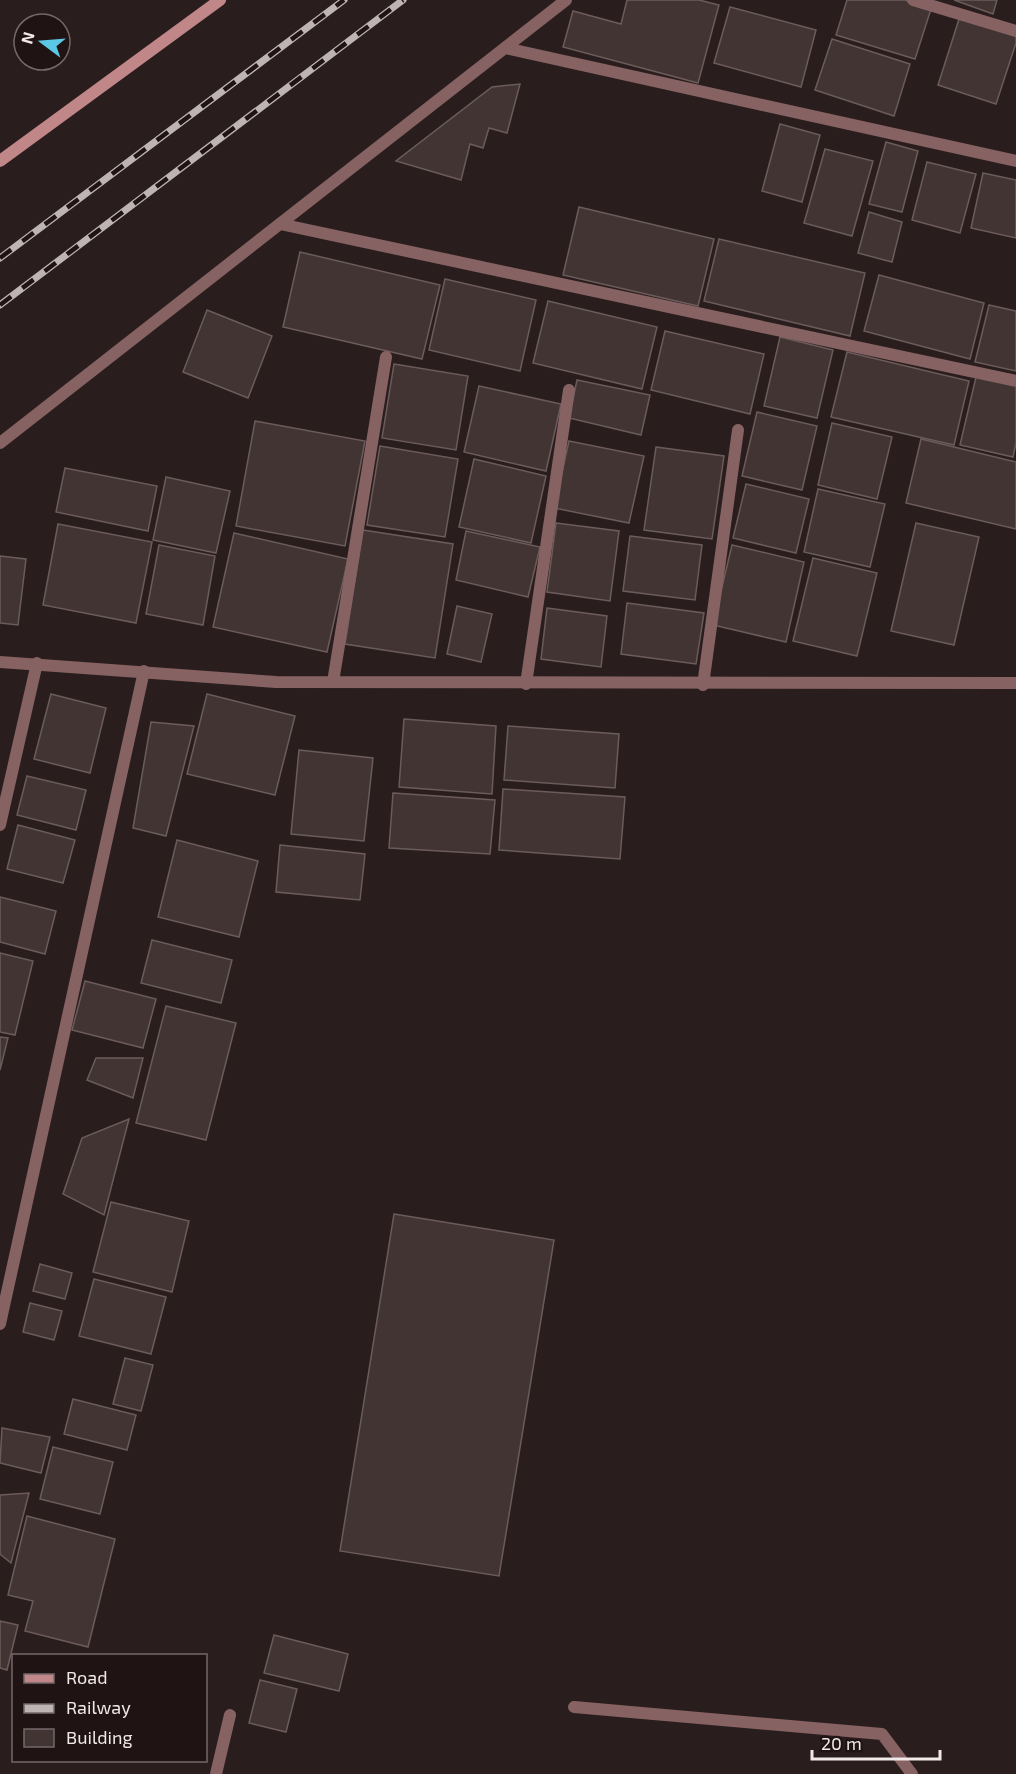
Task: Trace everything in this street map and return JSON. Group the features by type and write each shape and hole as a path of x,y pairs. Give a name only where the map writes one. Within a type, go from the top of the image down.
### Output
{"street":[{"path":"1,159 220,0"},
{"path":"0,443 566,0"},
{"path":"913,0 1016,31"},
{"path":"505,48 1016,161"},
{"path":"280,224 1016,381"},
{"path":"333,682 386,357"},
{"path":"526,684 569,390"},
{"path":"703,685 738,430"},
{"path":"0,662 276,682 703,685 1016,683"},
{"path":"0,825 37,663"},
{"path":"0,1324 144,671"},
{"path":"574,1707 882,1734 912,1774"},
{"path":"216,1774 230,1715"}],"building":[{"path":"627,0 699,0 719,5 698,83 563,47 573,11 621,24"},
{"path":"847,0 905,0 931,9 915,59 836,35"},
{"path":"954,0 997,0 993,14"},
{"path":"730,7 816,30 801,87 714,63"},
{"path":"960,16 1016,33 1016,43 996,104 938,85"},
{"path":"832,39 910,64 894,116 815,90"},
{"path":"520,84 507,133 489,128 483,148 470,144 461,180 396,161 492,87"},
{"path":"780,124 820,135 802,202 762,191"},
{"path":"886,142 918,151 902,212 869,204"},
{"path":"825,149 873,161 852,236 804,223"},
{"path":"927,162 976,174 960,233 912,220"},
{"path":"983,173 1016,180 1016,238 971,228"},
{"path":"579,207 714,239 698,306 563,275"},
{"path":"869,212 902,222 892,262 858,253"},
{"path":"719,239 865,273 850,336 704,301"},
{"path":"300,252 440,285 422,359 283,327"},
{"path":"879,275 984,303 970,359 864,331"},
{"path":"445,279 536,300 520,371 429,350"},
{"path":"548,301 657,327 642,389 533,363"},
{"path":"989,305 1016,311 1016,371 975,362"},
{"path":"207,310 272,336 248,398 183,372"},
{"path":"665,331 764,354 750,414 651,390"},
{"path":"780,337 833,350 817,418 764,406"},
{"path":"847,352 969,381 954,445 831,417"},
{"path":"394,364 468,376 456,450 382,438"},
{"path":"977,373 1016,383 1016,443 1013,457 960,445"},
{"path":"577,380 650,395 641,435 569,418"},
{"path":"479,386 561,404 546,471 464,452"},
{"path":"757,412 817,426 802,490 742,476"},
{"path":"255,421 365,441 345,546 236,526"},
{"path":"832,423 892,437 877,499 818,485"},
{"path":"921,439 1016,462 1016,529 906,503"},
{"path":"569,441 644,456 629,523 554,508"},
{"path":"380,446 458,459 445,537 367,525"},
{"path":"656,447 724,456 712,539 644,530"},
{"path":"474,459 546,476 531,543 459,527"},
{"path":"65,468 157,486 148,531 56,512"},
{"path":"166,477 230,491 216,553 153,540"},
{"path":"746,484 809,499 796,553 733,538"},
{"path":"818,489 885,504 870,567 804,552"},
{"path":"556,523 619,531 610,601 547,592"},
{"path":"916,523 979,537 954,645 891,631"},
{"path":"58,524 152,542 136,623 43,605"},
{"path":"363,530 453,544 435,658 345,644"},
{"path":"466,531 540,547 528,597 456,580"},
{"path":"234,533 348,559 327,652 213,627"},
{"path":"630,536 702,545 695,600 623,591"},
{"path":"159,545 215,556 203,625 146,614"},
{"path":"732,545 804,562 786,642 713,625"},
{"path":"0,556 26,559 18,625 0,623"},
{"path":"813,558 877,573 857,656 793,641"},
{"path":"627,603 704,613 696,664 621,654"},
{"path":"457,606 492,614 481,662 447,654"},
{"path":"547,608 607,616 601,667 541,659"},
{"path":"51,694 106,708 90,773 34,759"},
{"path":"207,694 295,716 275,795 187,774"},
{"path":"404,719 496,726 492,794 399,787"},
{"path":"151,722 194,726 166,836 133,828"},
{"path":"508,726 619,734 615,788 504,780"},
{"path":"299,750 373,758 364,841 291,834"},
{"path":"27,776 86,790 76,830 17,815"},
{"path":"503,789 625,797 620,859 499,850"},
{"path":"393,793 495,800 490,854 389,848"},
{"path":"18,825 75,840 63,883 7,869"},
{"path":"177,840 258,861 239,937 158,917"},
{"path":"280,845 365,854 360,900 276,892"},
{"path":"0,897 56,911 45,954 0,942"},
{"path":"152,940 232,960 221,1003 141,983"},
{"path":"0,953 33,961 15,1035 0,1032"},
{"path":"85,981 156,999 143,1048 72,1030"},
{"path":"166,1006 236,1023 206,1140 136,1123"},
{"path":"0,1037 8,1038 0,1070"},
{"path":"96,1058 143,1058 133,1098 87,1080"},
{"path":"129,1119 104,1215 63,1194 82,1138"},
{"path":"111,1202 189,1221 172,1292 93,1272"},
{"path":"394,1214 554,1240 499,1576 340,1551"},
{"path":"40,1264 72,1273 65,1299 33,1291"},
{"path":"94,1279 166,1297 151,1354 79,1336"},
{"path":"30,1303 62,1311 54,1340 23,1332"},
{"path":"125,1358 153,1365 141,1411 113,1404"},
{"path":"73,1399 136,1415 127,1450 64,1434"},
{"path":"2,1428 50,1437 41,1473 0,1463"},
{"path":"53,1447 113,1462 100,1514 40,1499"},
{"path":"29,1493 11,1563 0,1554 0,1495"},
{"path":"27,1516 115,1539 88,1647 25,1631 33,1601 8,1595"},
{"path":"0,1621 18,1625 7,1670 0,1668"},
{"path":"274,1635 348,1654 339,1691 264,1673"},
{"path":"260,1680 297,1689 286,1732 249,1723"}],"railway":[{"path":"0,258 344,0"},
{"path":"0,305 403,0"}]}
